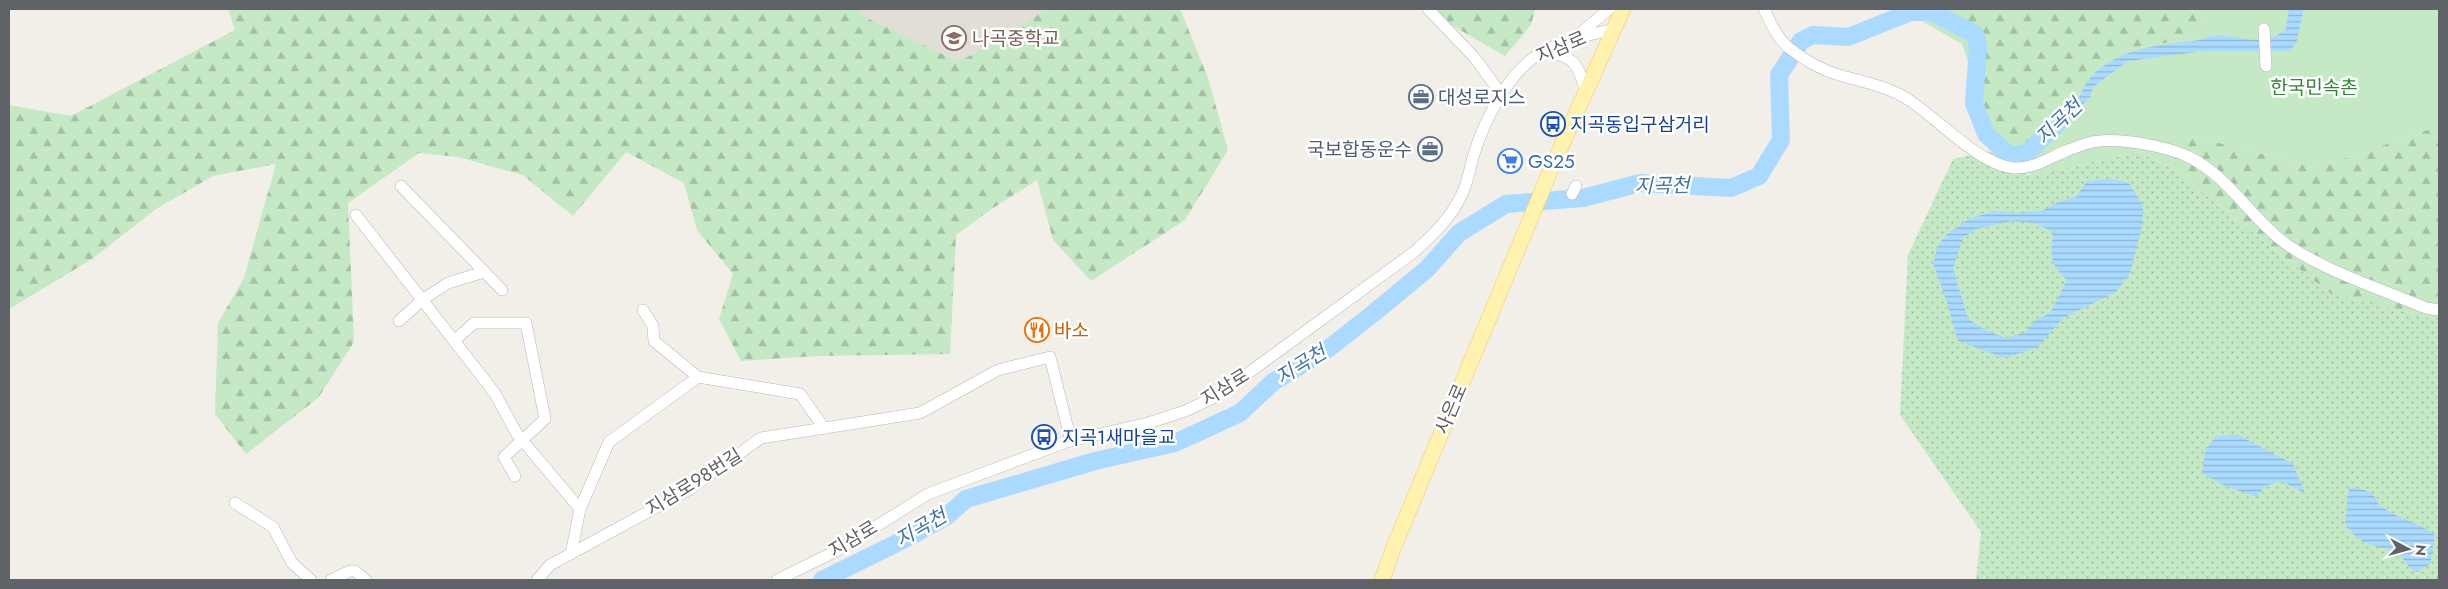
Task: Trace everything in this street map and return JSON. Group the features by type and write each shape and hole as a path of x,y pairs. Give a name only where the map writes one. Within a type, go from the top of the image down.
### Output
{"main road":[{"path":"1586,93 1623,9"},
{"name":"사은로","path":"1382,580 1393,549 1552,167 1586,93"}],"street":[{"path":"1428,9 1474,57 1502,95"},
{"path":"1574,38 1609,9"},
{"path":"1764,9 1772,26 1787,46 1806,60 1828,71 1881,87 1908,99 1965,144 1997,163 2014,168 2028,167 2092,142 2114,142 2156,147 2191,158 2212,173 2260,221 2288,245 2323,265 2426,308 2439,310"},
{"name":"지삼로","path":"777,580 838,550 928,494 1071,441 1148,423 1185,411 1217,396 1414,252 1438,231 1462,194 1485,123 1518,69 1544,51 1574,38 1614,29"},
{"path":"2264,29 2266,66"},
{"path":"1544,51 1562,55 1576,64 1586,93"},
{"path":"401,186 502,290"},
{"path":"356,215 494,392 522,440 580,509"},
{"path":"399,321 422,300 448,282 484,272"},
{"path":"643,310 653,326 654,341 698,377 800,394 824,428"},
{"path":"454,341 474,322 526,323 545,420 504,457 514,476"},
{"name":"지삼로98번길","path":"537,580 550,565 690,490 761,438 920,413 998,370 1050,357 1071,441"},
{"path":"571,554 580,509 609,442 698,377"},
{"path":"235,502 273,527 292,563 311,580"},
{"path":"331,580 350,571 355,571 366,580"}],"shaded area":[{"name":"나곡중학교","path":"860,9 1047,9 959,62 861,15"}],"green space":[{"path":"228,9 860,9 861,15 959,62 1047,9 1180,9 1208,78 1228,150 1185,220 1091,281 1053,240 1037,180 990,210 956,235 950,354 817,356 741,361 719,319 733,274 697,230 684,183 626,152 573,216 523,175 458,157 419,153 348,203 354,342 318,398 246,454 215,414 218,323 244,278 276,164 213,176 156,209 92,259 9,309 9,105 71,116 235,30"},
{"path":"1428,9 1535,9 1531,25 1505,56 1436,16"},
{"path":"1901,9 2200,9 2202,16 2198,38 2125,49 2073,108 2026,154 1997,144 1962,44"},
{"name":"한국민속촌","path":"2200,9 2439,9 2439,126 2317,168 2188,135 2169,166 2137,152 2030,176 2026,160 2041,147 2053,120 2092,73 2125,49 2198,38 2202,16"},
{"path":"2439,126 2439,320 2331,294 2169,166 2188,135 2317,168"},
{"path":"1989,151 2012,162 2030,176 2137,152 2169,166 2331,294 2439,320 2439,580 1976,580 1981,532 1900,415 1908,255 1953,159"}],"water":[{"path":"2289,9 2304,9 2296,44 2288,51 2205,51 2128,61 2093,87 2090,97 2072,116 2039,144 2051,126 2076,101 2090,78 2114,60 2141,49 2200,40 2211,36 2264,40 2286,29"},
{"path":"2110,179 2129,183 2143,206 2142,227 2130,273 2116,292 2063,318 2038,347 2005,358 1958,341 1933,263 1938,246 1946,235 1969,219 1994,211 2016,213 2042,211 2056,203 2076,197 2087,181","holes":["2012,221 2035,223 2053,232 2052,258 2061,274 2067,280 2050,313 2034,321 2026,332 2007,338 1987,331 1968,319 1953,268 1963,238 1976,229"]},
{"path":"2238,435 2293,464 2305,493 2281,481 2265,486 2257,497 2225,486 2202,473 2205,451 2216,436"},
{"path":"2349,488 2370,492 2382,507 2435,535 2430,564 2417,572 2410,568 2397,554 2368,544 2357,537 2345,523"}],"waterway":[{"name":"지곡천","path":"822,580 947,516 966,499 1095,461 1175,443 1240,413 1273,382 1329,348 1370,316 1427,269 1459,233 1506,204 1583,198 1640,183 1731,188 1759,176 1781,140 1779,75 1801,41 1813,35 1848,37 1911,12 1931,12 1975,34 1978,46 1974,103 1986,134 2010,156 2026,154 2057,124"}],"place":[{"name":"나곡중학교","path":"954,38"},
{"name":"대성로지스","path":"1421,97"},
{"name":"지곡동입구삼거리","path":"1553,124"},
{"name":"국보합동운수","path":"1430,149"},
{"name":"GS25","path":"1510,161"},
{"name":"바소","path":"1037,330"},
{"name":"지곡1새마을교","path":"1044,437"}]}
